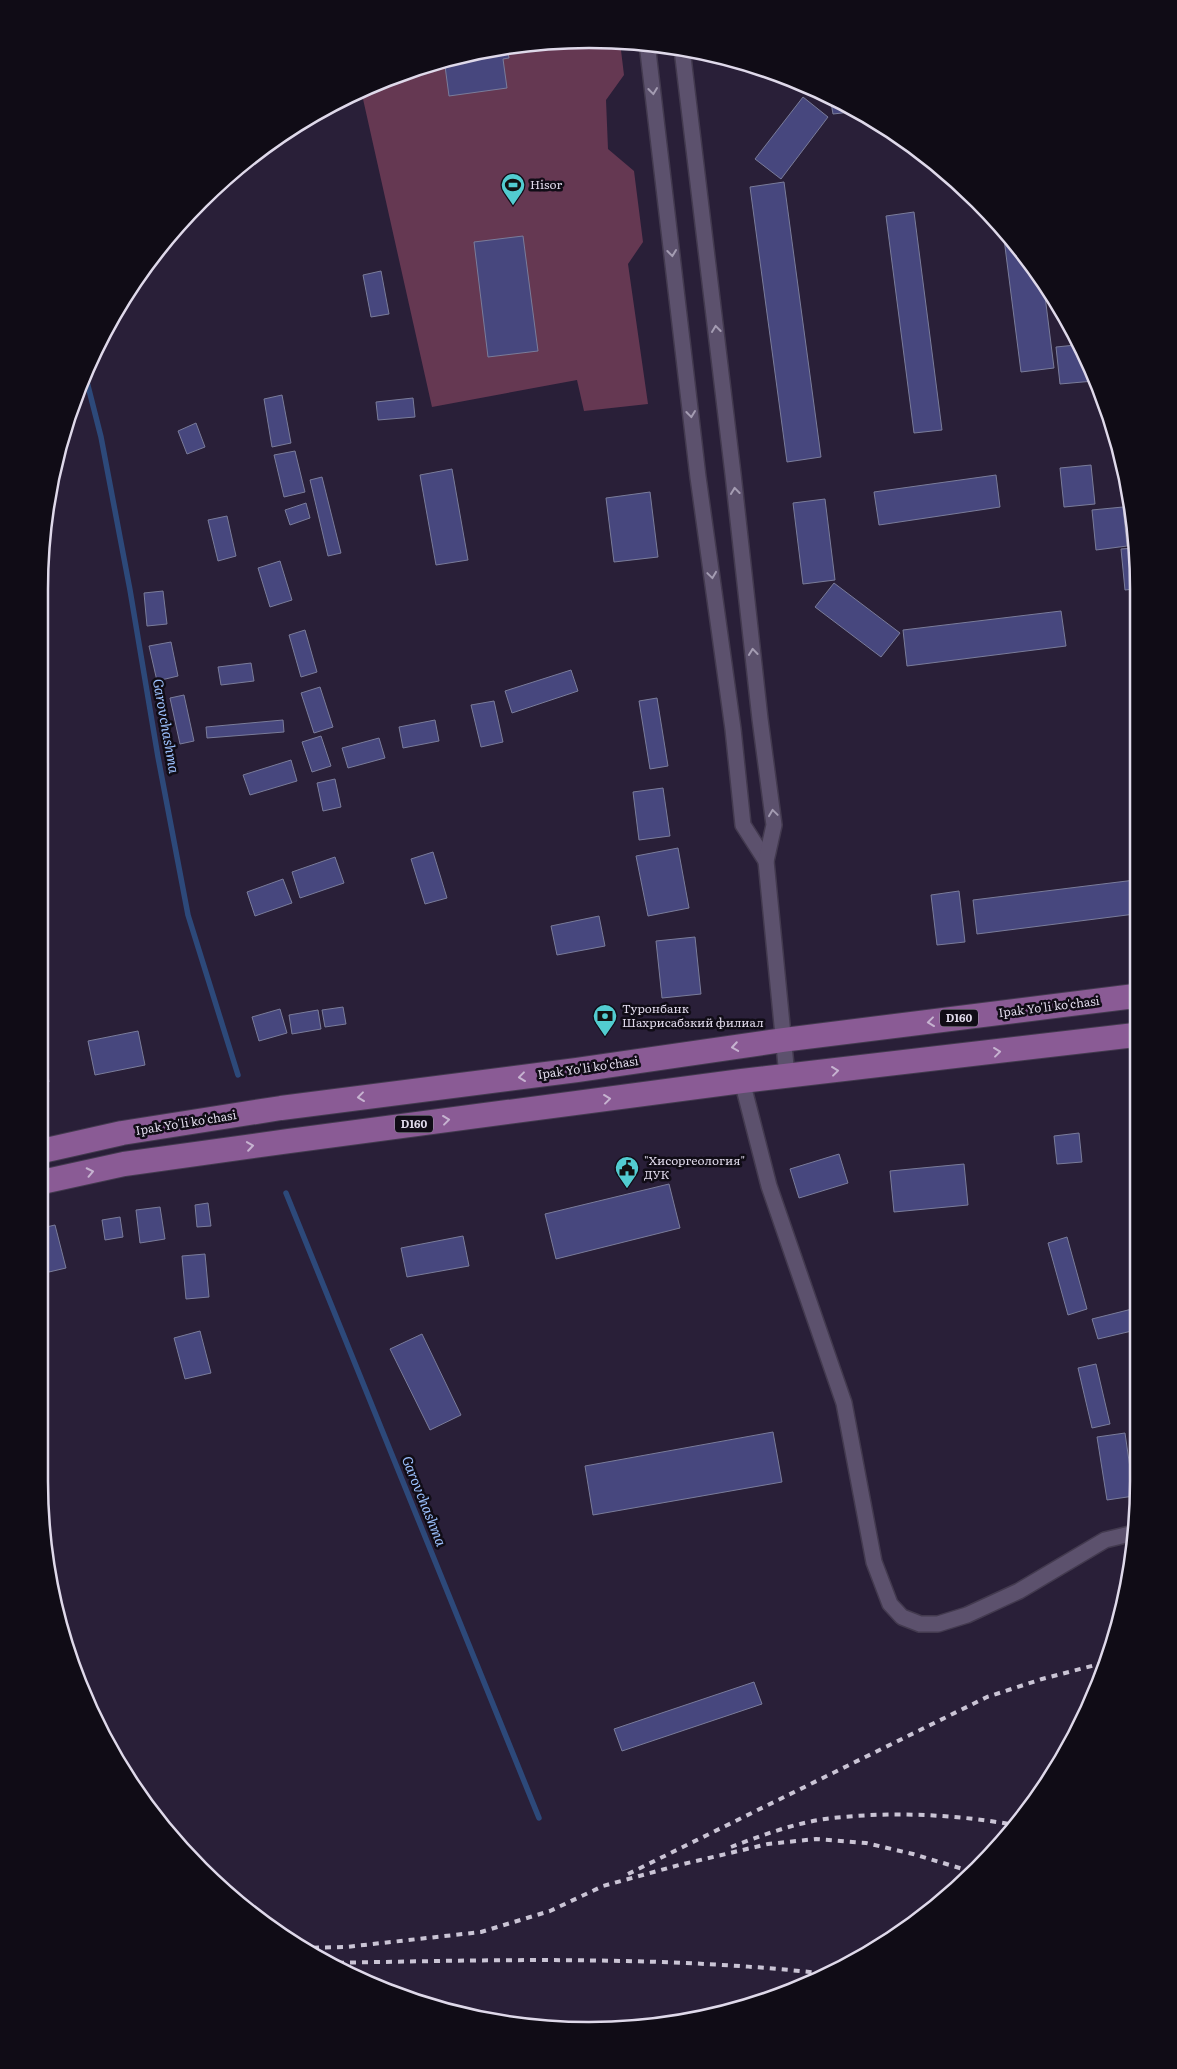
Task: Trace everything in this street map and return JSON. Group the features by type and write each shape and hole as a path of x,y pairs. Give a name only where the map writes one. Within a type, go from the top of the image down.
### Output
{"main road":[{"name":"Ipak Yo'li ko'chasi","path":"48,1150 122,1133 281,1108 576,1070 783,1040 1130,997"},
{"name":"D160","path":"48,1181 124,1164 241,1148 742,1081 1130,1036"}],"street":[{"path":"648,51 697,467 733,729 743,825 766,861"},
{"path":"683,56 774,825 766,861 787,1076"},
{"path":"742,1081 770,1186 844,1403 874,1562 890,1604 902,1617 920,1624 938,1624 967,1615 1019,1591 1105,1540 1126,1535"}],"shaded area":[{"name":"Hisor","path":"553,49 621,49 624,75 606,100 608,149 634,171 643,242 628,264 648,404 584,411 577,380 432,407 363,99 364,96 415,76 483,58"}],"building":[{"path":"508,54 509,58 503,59 507,88 449,96 445,67"},
{"path":"803,97 828,117 781,179 755,159"},
{"path":"831,105 846,113 833,114"},
{"path":"784,182 821,457 787,462 750,187"},
{"path":"914,212 942,430 914,433 886,216"},
{"path":"523,236 538,351 488,357 474,242"},
{"path":"1005,243 1018,259 1045,300 1054,368 1021,372"},
{"path":"381,271 389,314 371,317 363,275"},
{"path":"1072,345 1088,382 1060,384 1056,347"},
{"path":"282,395 291,443 272,447 264,399"},
{"path":"413,398 415,417 378,420 376,402"},
{"path":"196,423 205,447 187,454 178,431"},
{"path":"295,451 305,492 284,497 274,455"},
{"path":"1091,465 1095,504 1064,507 1060,468"},
{"path":"452,469 468,560 436,565 420,475"},
{"path":"996,475 1000,507 879,525 874,492"},
{"path":"322,477 341,553 328,556 310,480"},
{"path":"650,492 658,557 614,562 606,498"},
{"path":"825,499 835,580 803,584 793,503"},
{"path":"306,503 310,518 290,525 285,510"},
{"path":"1123,507 1127,546 1096,550 1092,510"},
{"path":"227,516 236,556 218,561 208,520"},
{"path":"1128,548 1130,589 1125,590 1121,549"},
{"path":"280,561 292,600 270,607 258,568"},
{"path":"834,583 900,633 881,657 815,607"},
{"path":"163,591 167,624 147,626 144,593"},
{"path":"1061,611 1066,646 907,666 903,630"},
{"path":"305,630 317,672 301,677 289,635"},
{"path":"171,642 178,676 157,681 149,646"},
{"path":"251,663 254,681 221,685 218,667"},
{"path":"571,670 578,691 512,713 505,691"},
{"path":"320,687 333,727 314,733 301,693"},
{"path":"184,695 194,741 180,744 170,698"},
{"path":"657,698 668,766 650,769 639,701"},
{"path":"494,701 503,742 481,747 471,705"},
{"path":"283,720 284,732 207,738 206,727"},
{"path":"435,720 439,741 403,748 399,727"},
{"path":"321,736 331,766 312,772 302,742"},
{"path":"379,738 385,758 348,768 342,748"},
{"path":"291,760 297,781 250,795 243,775"},
{"path":"335,779 341,807 323,811 317,783"},
{"path":"663,788 670,836 639,840 633,792"},
{"path":"678,848 689,908 648,916 636,856"},
{"path":"433,852 447,898 425,904 411,859"},
{"path":"335,857 344,883 300,898 292,872"},
{"path":"283,879 292,903 255,916 247,892"},
{"path":"1130,881 1130,915 977,934 973,900"},
{"path":"959,891 965,942 937,945 931,895"},
{"path":"599,916 605,946 557,955 551,926"},
{"path":"695,937 701,994 662,998 656,941"},
{"path":"343,1007 346,1024 325,1027 322,1010"},
{"path":"280,1009 287,1033 259,1041 252,1017"},
{"path":"318,1010 321,1029 292,1034 289,1015"},
{"path":"138,1031 145,1065 95,1075 88,1041"},
{"path":"1079,1133 1082,1162 1057,1164 1054,1136"},
{"path":"839,1154 848,1183 799,1198 790,1169"},
{"path":"964,1164 968,1205 894,1212 890,1171"},
{"path":"669,1184 680,1228 556,1259 545,1214"},
{"path":"208,1203 211,1226 197,1227 195,1205"},
{"path":"160,1207 165,1239 140,1243 136,1210"},
{"path":"120,1217 123,1237 105,1240 102,1220"},
{"path":"55,1225 66,1268 49,1272 48,1268 48,1227"},
{"path":"463,1236 469,1266 407,1277 401,1248"},
{"path":"1067,1237 1087,1309 1068,1315 1048,1243"},
{"path":"205,1254 209,1297 186,1299 182,1256"},
{"path":"1130,1310 1130,1331 1098,1339 1092,1319"},
{"path":"200,1331 211,1373 185,1379 174,1338"},
{"path":"422,1334 461,1415 430,1430 390,1349"},
{"path":"1096,1364 1110,1424 1092,1428 1078,1368"},
{"path":"773,1432 782,1482 593,1515 585,1466"},
{"path":"1125,1433 1130,1468 1129,1497 1107,1500 1097,1437"},
{"path":"754,1682 762,1704 622,1751 614,1729"}],"waterway":[{"name":"Garovchashma","path":"88,385 101,437 130,590 158,757 188,915 238,1075"},
{"name":"Garovchashma","path":"286,1193 539,1818"}],"railway":[{"path":"628,1874 987,1697 1042,1679 1097,1665"},
{"path":"731,1847 766,1834 825,1819 896,1814 968,1818 1006,1824"},
{"path":"316,1948 346,1947 481,1932 550,1911 603,1886 679,1865 768,1844 816,1839 866,1843 913,1854 964,1869"},
{"path":"343,1963 515,1960 641,1961 813,1973"}],"place":[{"name":"Hisor","path":"513,206"},
{"name":"Туронбанк Шахрисабзкий филиал","path":"605,1037"},
{"name":"\"Хисоргеология\" ДУК","path":"627,1189"}]}
